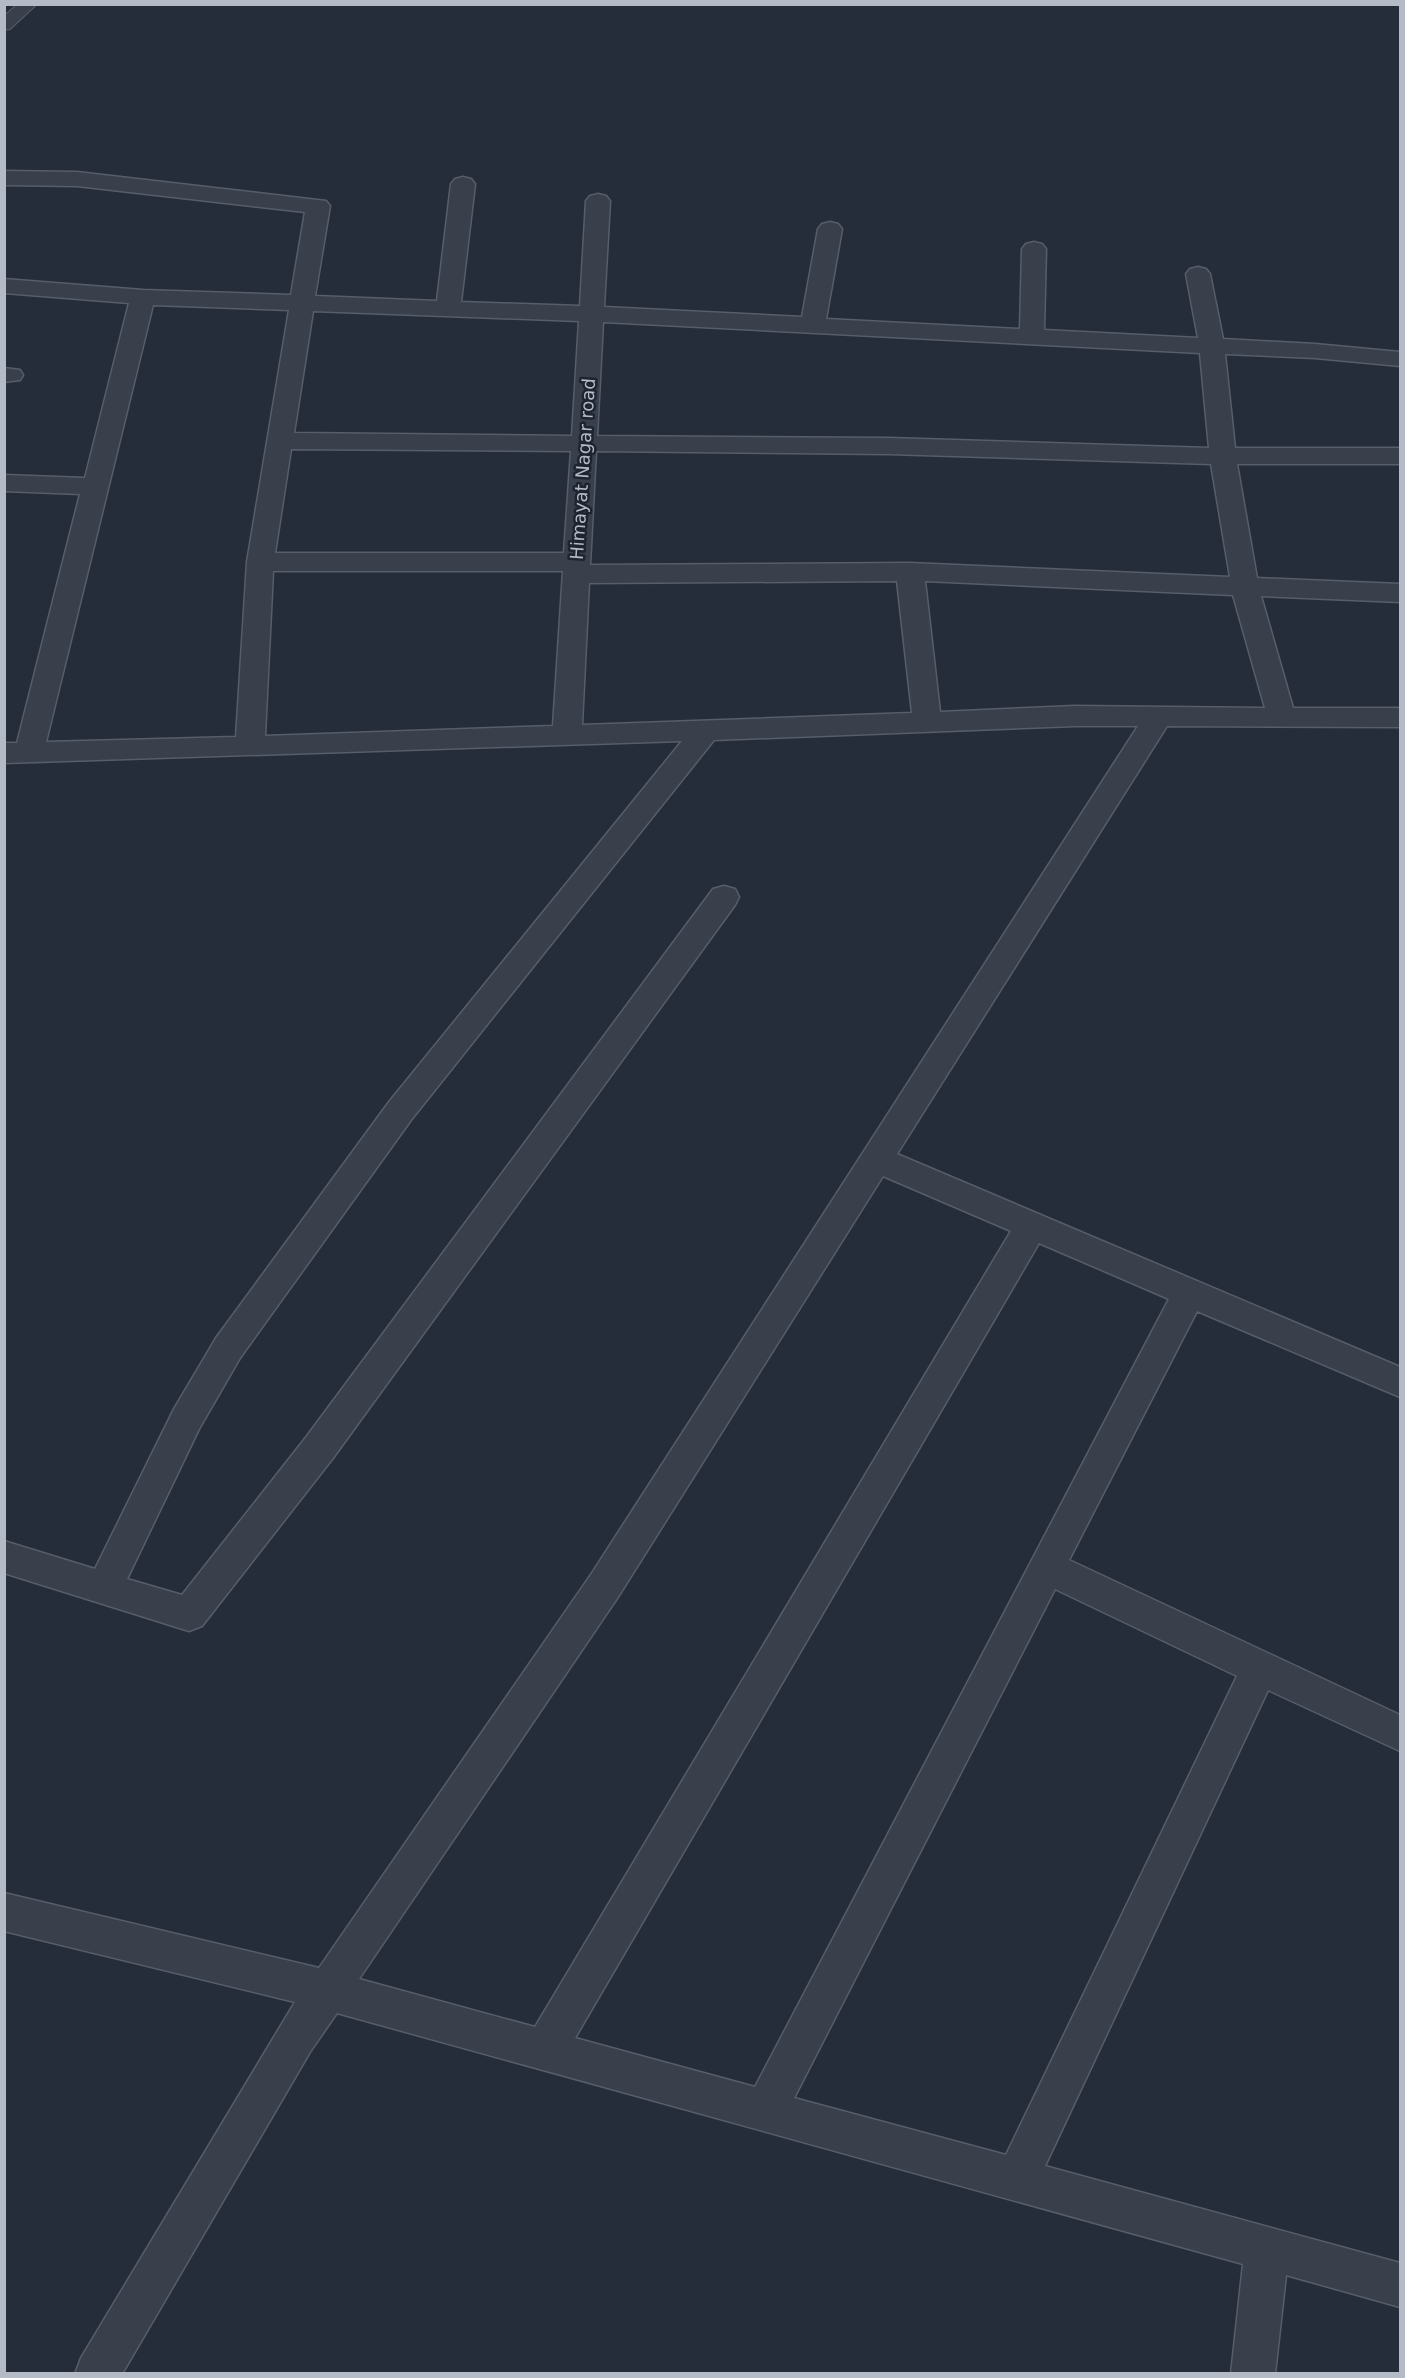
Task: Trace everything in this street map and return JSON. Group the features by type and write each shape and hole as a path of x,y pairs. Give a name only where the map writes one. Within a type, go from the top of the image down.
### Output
{"street":[{"path":"4,178 77,179 318,206 260,561 250,746"},
{"path":"448,309 463,184"},
{"name":"Himayat Nagar road","path":"567,736 598,201"},
{"path":"812,327 830,229"},
{"path":"1032,338 1034,249"},
{"path":"1198,274 1212,346 1222,456 1245,588 1282,717"},
{"path":"4,286 143,297 591,314 1315,351 1401,359"},
{"path":"143,297 95,487 17,753 567,736 1075,716 1401,718"},
{"path":"279,441 889,446 1222,456 1401,456"},
{"path":"4,483 95,487"},
{"path":"260,561 910,572 1401,593"},
{"path":"910,572 927,722"},
{"path":"97,2373 295,2038 605,1585 1159,716"},
{"path":"104,1588 186,1420 228,1348 400,1111 706,730"},
{"path":"4,1557 189,1614 320,1448 724,897"},
{"path":"877,1159 1401,1382"},
{"path":"544,2049 1032,1225"},
{"path":"765,2110 1190,1292"},
{"path":"1046,1567 1401,1734"},
{"path":"1017,2179 1260,1668"},
{"path":"4,1912 327,1990 1401,2284"},
{"path":"1253,2373 1267,2248"}],"lane":[{"path":"4,25 29,4"}]}
